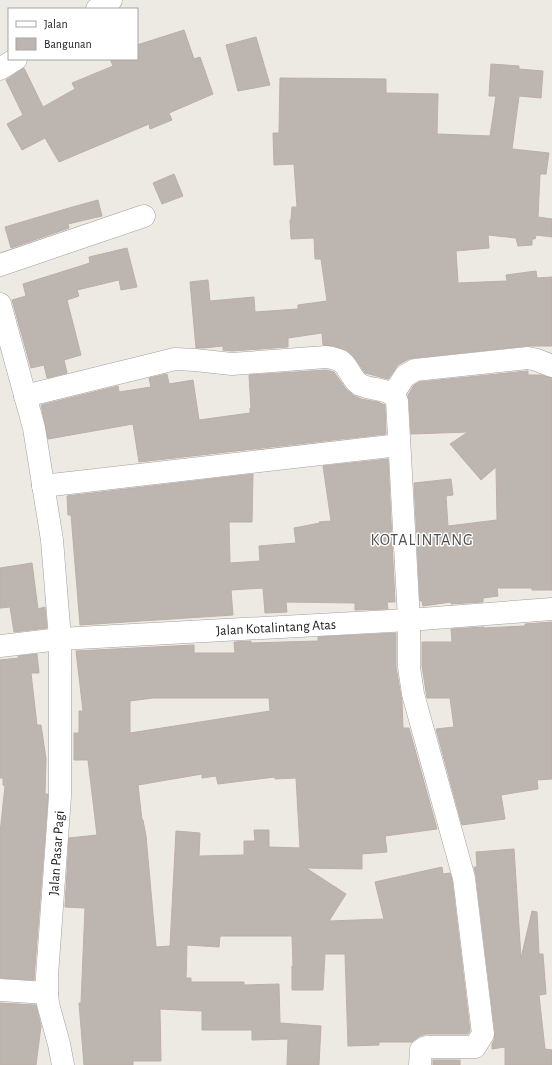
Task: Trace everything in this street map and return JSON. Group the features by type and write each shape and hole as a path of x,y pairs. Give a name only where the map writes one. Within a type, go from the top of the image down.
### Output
{"street":[{"path":"99,8 111,0"},
{"path":"0,69 14,60"},
{"path":"0,265 144,216"},
{"name":"Jalan Pasar Pagi","path":"0,304 34,428 52,540 60,639 60,796 47,993 48,1004 63,1065"},
{"path":"25,396 175,359 232,364 326,357 339,360 344,364 356,382 360,385 393,394 397,401 409,620 409,667 413,694 464,878 483,1034 476,1047 426,1047 421,1050 420,1065"},
{"path":"393,394 405,376 415,370 528,358 552,366"},
{"path":"43,486 399,445"},
{"name":"Jalan Kotalintang Atas","path":"0,646 60,639 409,620 552,609"},
{"path":"0,990 47,993"}],"building":[{"path":"184,30 194,59 200,57 213,94 169,113 172,120 150,129 149,124 59,162 45,138 22,150 7,124 23,115 6,80 24,68 43,107 75,89 72,83 113,66 110,60 138,60 138,45"},
{"path":"256,37 270,85 238,91 226,45"},
{"path":"491,64 519,66 519,69 543,71 541,98 519,96 512,149 549,153 546,174 540,174 538,217 552,219 552,237 536,235 535,239 532,239 532,245 518,246 516,238 488,235 489,248 456,251 458,283 507,281 506,275 536,271 537,278 552,277 552,346 527,346 409,359 398,365 388,379 365,373 354,357 346,350 334,346 323,345 322,333 288,338 288,347 232,351 223,350 223,346 196,348 190,282 208,280 210,301 254,297 255,312 298,309 298,305 327,301 321,259 315,259 314,238 291,239 290,220 292,207 297,207 294,164 274,165 273,133 279,133 280,78 386,79 386,93 438,94 437,134 490,136 496,96 489,96"},
{"path":"174,174 183,196 162,204 153,183"},
{"path":"98,200 102,216 68,224 69,228 11,248 5,227"},
{"path":"127,248 137,287 121,290 119,280 77,290 79,296 67,300 81,355 64,360 67,373 47,378 44,365 31,368 12,300 26,296 23,284 90,263 89,257"},
{"path":"326,370 334,372 346,389 353,395 361,399 378,402 385,405 386,434 139,462 133,424 48,439 41,405 118,386 119,392 151,387 149,378 167,374 169,384 193,380 199,420 250,413 249,375"},
{"path":"528,371 528,375 541,375 552,378 552,590 532,590 532,588 497,588 498,596 483,598 483,602 451,604 451,602 423,606 422,601 420,601 414,483 451,479 453,495 446,496 448,526 497,520 496,467 481,480 450,444 468,432 411,434 408,395 414,385 419,382"},
{"path":"388,459 395,602 387,602 388,609 355,610 355,603 286,602 287,612 265,613 263,588 231,590 233,615 80,625 71,515 68,515 67,496 253,474 252,522 229,522 230,563 260,561 259,546 296,543 294,528 320,523 319,522 331,521 323,466"},
{"path":"32,563 38,609 45,607 47,628 14,632 10,607 0,608 0,568"},
{"path":"552,622 552,779 537,780 538,789 501,795 505,819 462,825 436,729 454,727 450,698 427,698 422,666 422,642 452,642 451,629 525,626 525,624"},
{"path":"396,633 396,667 402,702 403,728 409,728 437,829 385,836 387,852 362,854 362,869 306,868 346,894 329,921 384,919 375,882 442,867 443,874 450,873 470,1031 468,1034 426,1034 420,1036 412,1042 379,1042 379,1045 348,1046 345,954 325,954 323,990 292,990 292,936 220,936 219,947 187,945 186,978 191,978 191,982 244,982 244,985 279,984 280,1023 321,1026 319,1065 287,1065 288,1039 252,1040 252,1030 202,1030 202,1011 160,1009 161,1061 133,1061 133,1065 84,1065 79,1003 81,1003 85,908 65,907 69,838 97,835 88,760 74,760 74,733 79,733 79,711 83,711 76,651 194,645 194,653 235,653 234,642 251,641 251,643 318,641 318,637","holes":["153,698 269,698 270,711 130,733 130,701","202,774 202,778 216,776 218,784 275,777 275,779 296,778 300,848 269,847 269,830 254,830 255,841 244,841 244,855 199,856 200,833 176,831 170,946 156,947 146,836 142,820 138,785"]},
{"path":"37,654 39,673 31,673 37,725 41,725 46,759 45,794 48,794 48,796 34,980 0,978 0,833 5,786 3,785 3,778 0,778 0,660"},
{"path":"514,849 521,958 532,911 537,912 539,954 543,954 546,994 539,995 545,1049 552,1050 552,1065 505,1065 505,1047 492,1049 495,1032 474,867 477,867 476,852"},
{"path":"0,1003 36,1005 41,1026 36,1065 0,1065"},
{"path":"433,1060 460,1060 460,1065 433,1065"}],"district":[{"name":"KOTALINTANG","path":"422,539"}]}
